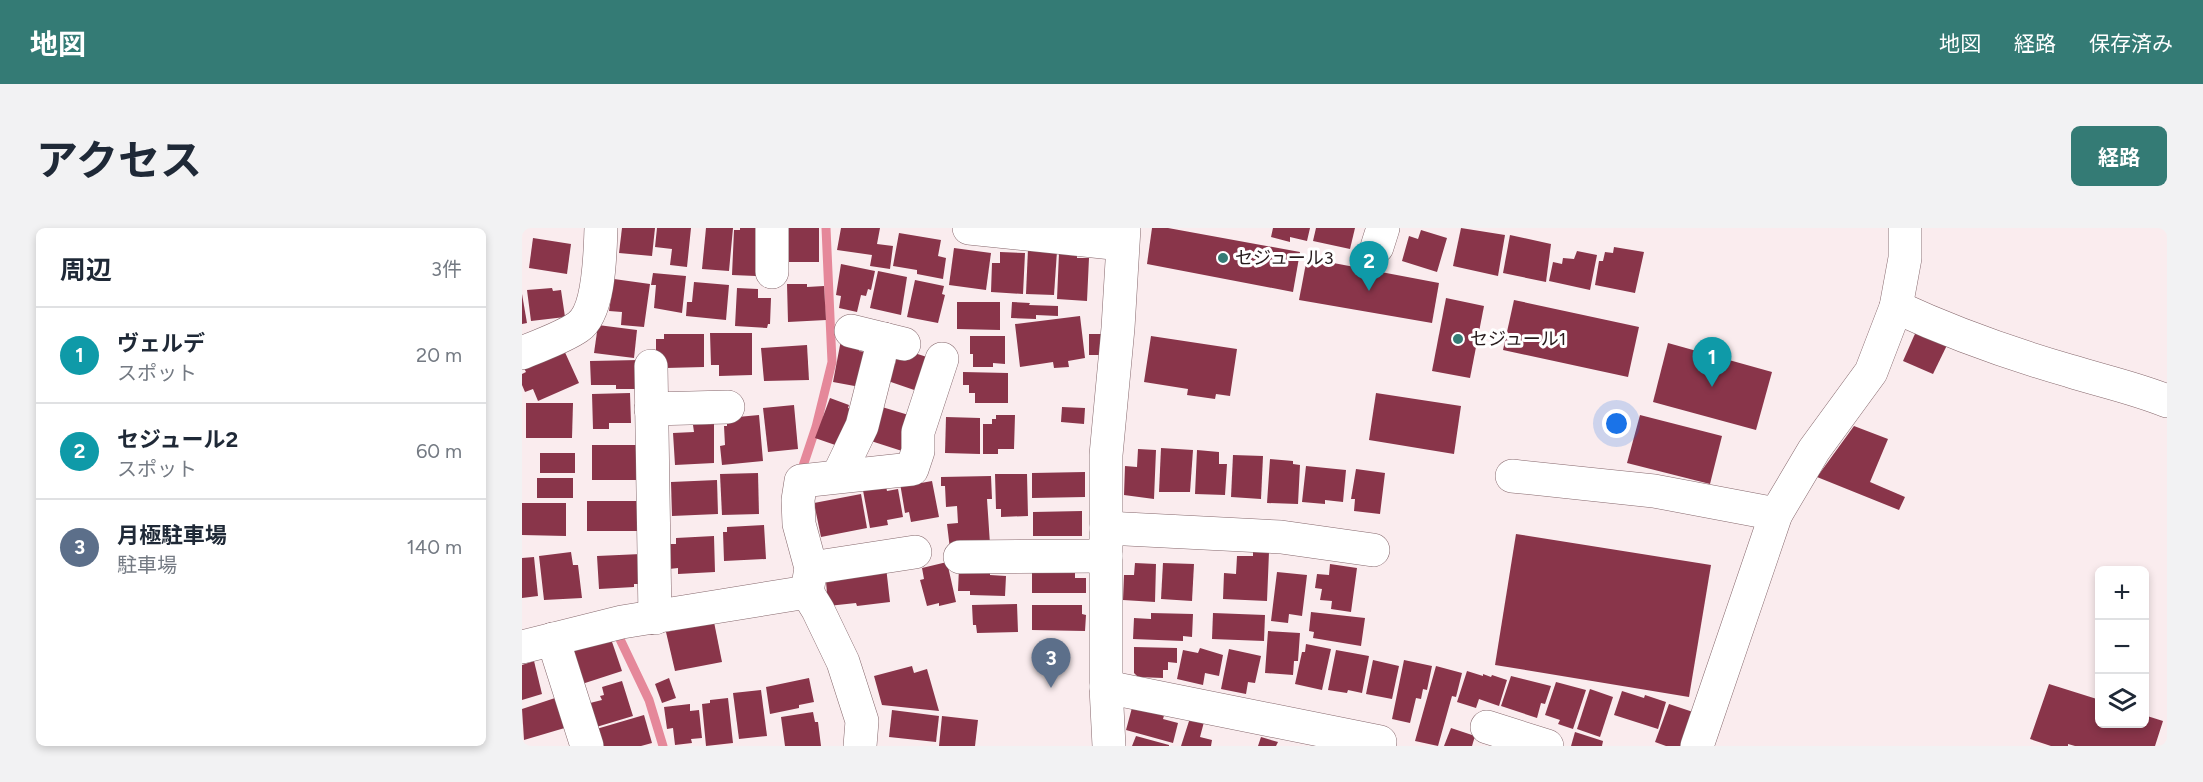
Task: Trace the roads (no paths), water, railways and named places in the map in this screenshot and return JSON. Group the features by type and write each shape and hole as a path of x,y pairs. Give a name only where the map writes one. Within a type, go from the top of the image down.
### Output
{"street":[{"path":"522,353 580,326 594,302 601,228"},
{"path":"772,228 772,272"},
{"path":"969,228 1123,236 1118,328 1106,455 1106,687 1109,746"},
{"path":"1697,746 1776,514 1814,450 1870,372 1896,307 1905,258 1905,228"},
{"path":"1896,307 1949,331 2068,371 2141,390 2167,401"},
{"path":"838,476 862,426 895,342 851,331"},
{"path":"860,746 862,721 843,662 818,610 809,580 799,524 798,500 801,481 912,469 918,451 918,432 942,359"},
{"path":"651,366 655,618"},
{"path":"651,409 728,407"},
{"path":"1512,476 1654,491 1776,514"},
{"path":"960,557 1106,542 1281,537 1373,550"},
{"path":"522,647 622,622 655,618 915,552"},
{"path":"554,639 587,746"},
{"path":"1106,687 1380,742"},
{"path":"1487,727 1531,744"}],"waterway":[{"path":"802,469 816,427 832,362 826,228"},
{"path":"618,635 649,700 663,746"}],"place":[{"name":"セジュール3","path":"1223,258"},
{"name":"セジュール2","path":"1369,291"},
{"name":"セジュール1","path":"1458,339"},
{"name":"ヴェルデ","path":"1712,387"},
{"name":"月極駐車場","path":"1051,688"}]}
